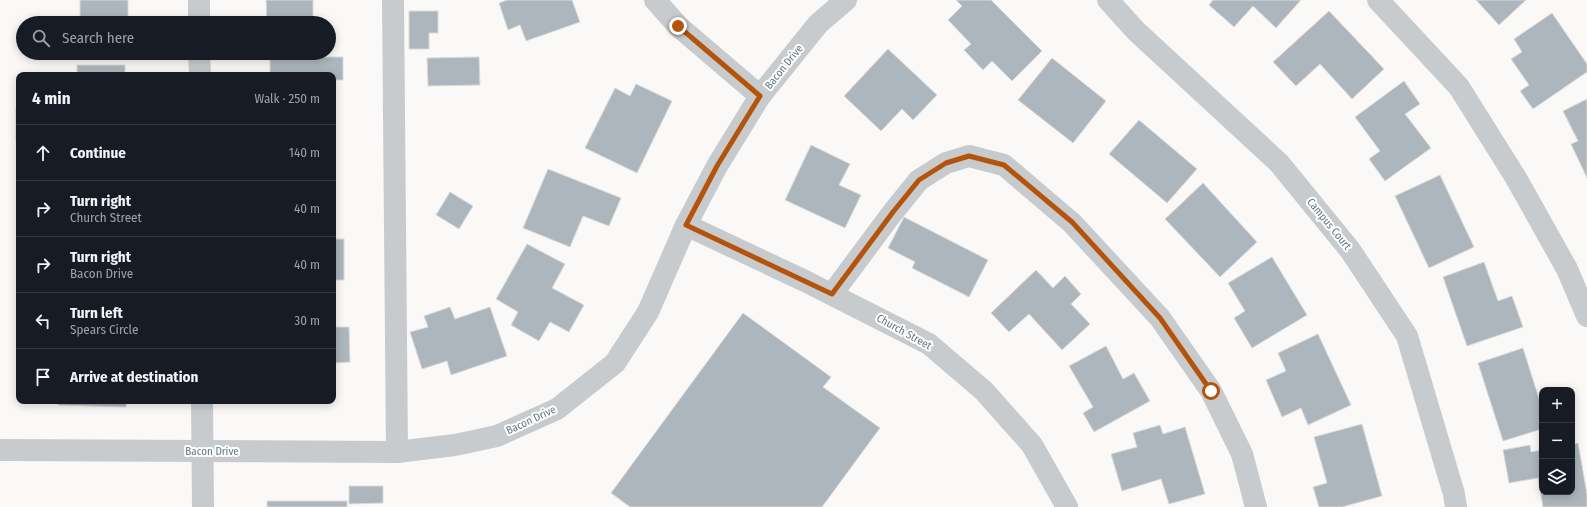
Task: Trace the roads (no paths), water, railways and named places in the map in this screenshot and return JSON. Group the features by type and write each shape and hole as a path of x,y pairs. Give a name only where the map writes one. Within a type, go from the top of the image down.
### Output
{"street":[{"path":"199,0 199,16"},
{"path":"394,0 397,452"},
{"path":"655,0 678,26 760,96"},
{"name":"Bacon Drive","path":"0,450 397,452 455,445 496,436 557,409 615,363 648,312 686,225 717,166 760,96 818,24 846,0"},
{"name":"Campus Court","path":"1108,0 1136,31 1279,163 1350,250 1407,336 1454,494 1456,507"},
{"path":"1378,0 1459,87 1527,197 1567,269 1587,316"},
{"path":"199,60 200,72"},
{"path":"832,294 893,212 919,180 946,163 969,156 1004,165 1072,222 1160,318 1211,391 1242,454 1256,507"},
{"name":"Church Street","path":"686,225 832,294 929,344 984,391 1032,445 1067,507"},
{"path":"202,404 203,507"}]}
